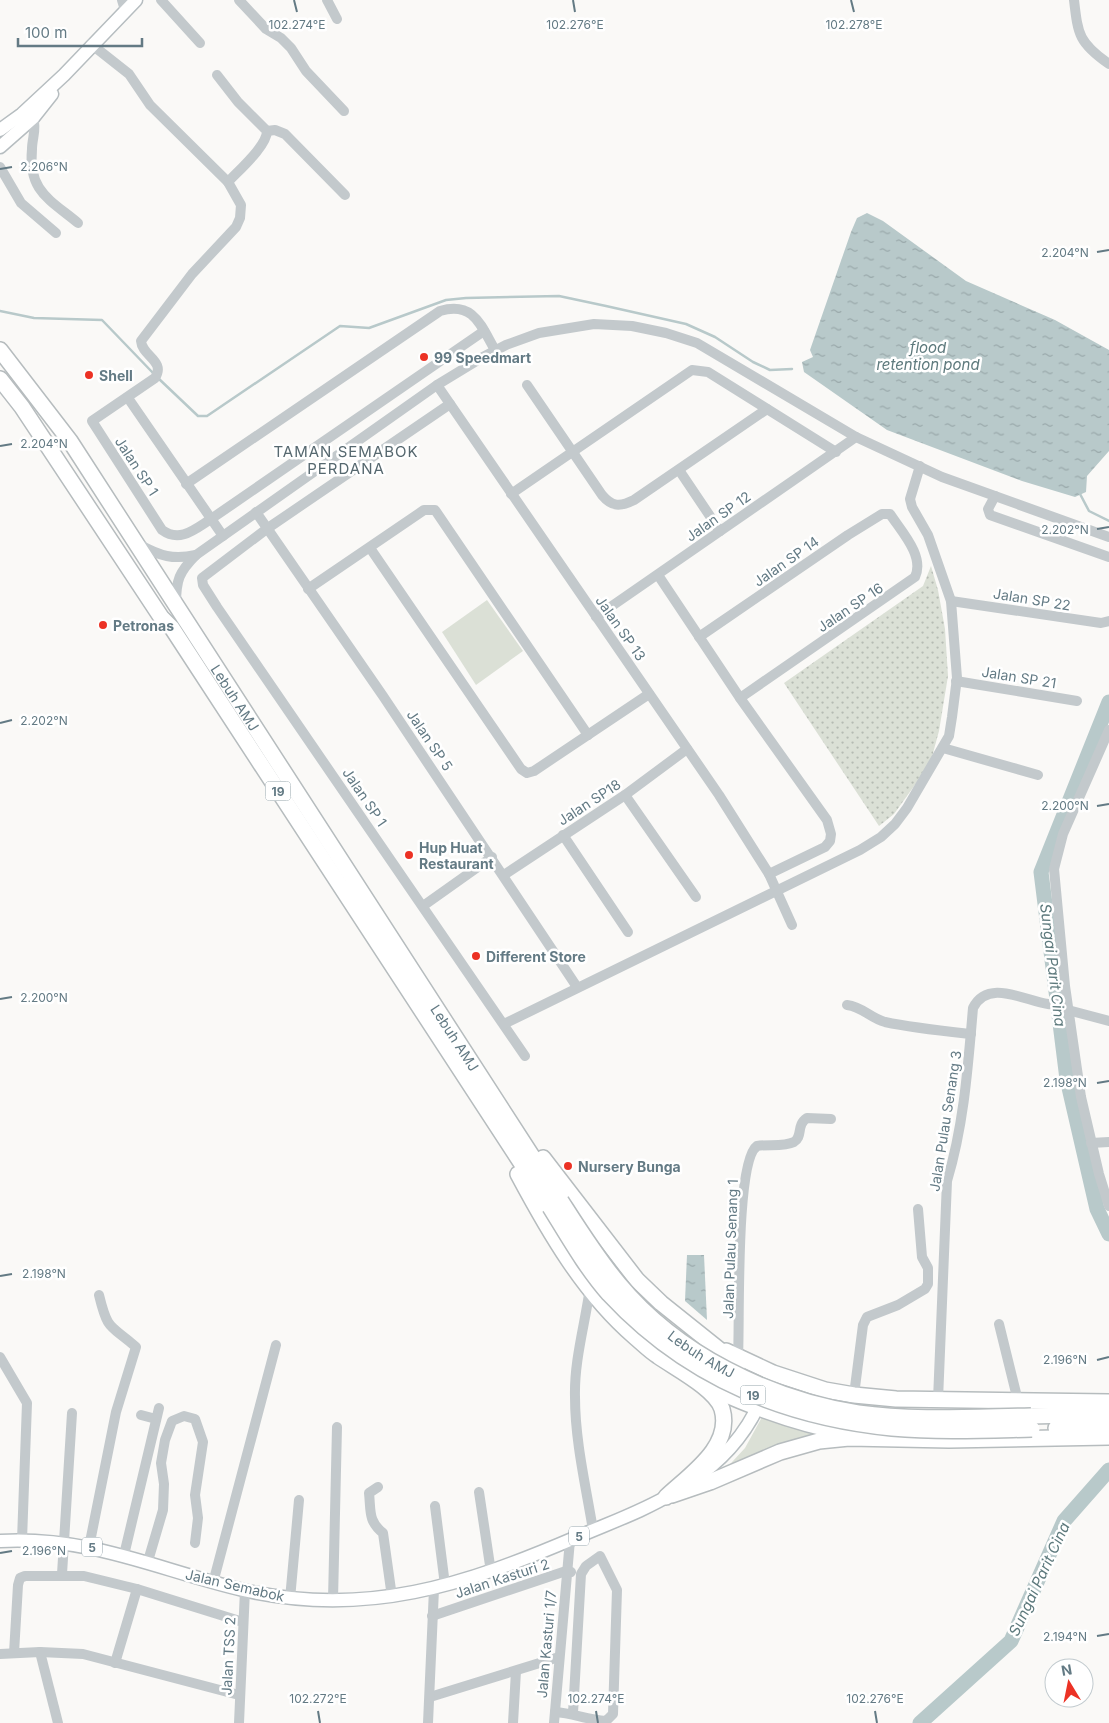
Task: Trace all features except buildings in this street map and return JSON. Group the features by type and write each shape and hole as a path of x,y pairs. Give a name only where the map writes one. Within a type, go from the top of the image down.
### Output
{"highway":[{"name":"Lebuh AMJ","path":"0,350 31,387 70,441 137,543 555,1204 620,1286 648,1314 705,1358 734,1373 796,1397 858,1413 1109,1426"},
{"name":"Lebuh AMJ","path":"0,379 22,407 161,617 172,628 473,1076"},
{"path":"473,1076 536,1206 573,1268 632,1334 656,1355 719,1402 723,1418 721,1434 709,1456 666,1497"},
{"path":"473,1076 637,1280 661,1303 735,1364 736,1375 734,1381 728,1386 720,1388 692,1380"},
{"path":"713,1344 768,1371 825,1390"},
{"path":"692,1380 753,1407 803,1424 840,1432 894,1439"},
{"path":"803,1424 788,1410 787,1402 791,1393 804,1388 854,1395 938,1400 1105,1401"},
{"name":"Lebuh AMJ","path":"1032,1423 1109,1414"},
{"path":"666,1497 710,1482 800,1445 849,1438 949,1440 1109,1437"}],"main road":[{"path":"2,127 22,114 64,74 124,5 136,0"},
{"path":"0,146 33,118 58,86 64,74"},
{"path":"0,140 18,132"},
{"name":"Jalan Semabok","path":"0,1541 65,1542 88,1546 148,1561 212,1583 290,1599 372,1600 440,1587 491,1572 570,1540 666,1497 715,1457 753,1407 768,1371"}],"street":[{"path":"161,0 200,42"},
{"path":"239,0 266,29 281,38 292,48 306,71 344,111"},
{"path":"327,0 337,19"},
{"path":"1074,0 1077,26 1083,43 1109,64"},
{"path":"92,44 129,74 150,105 228,182 241,205 240,218 236,227 192,274 140,341 141,346 156,362 157,376 128,398 223,536"},
{"path":"216,75 238,102 267,131 267,137 257,151 228,182"},
{"path":"33,118 36,129 31,150 34,180 43,194 78,224"},
{"path":"267,131 275,130 285,134 345,195"},
{"path":"0,166 20,203 56,233"},
{"path":"186,484 433,314 447,309 463,310 474,315 495,350"},
{"path":"176,604 176,588 180,573 196,555 437,385 495,350 539,333 577,325 614,324 666,333 711,351 856,437 942,477 1109,536"},
{"name":"Jalan SP 1","path":"128,398 92,421 162,530 169,535 178,536 186,534 211,519 484,331"},
{"path":"511,494 692,370 708,372 836,452"},
{"name":"Jalan SP 13","path":"437,385 770,874 792,925"},
{"path":"527,385 602,495 615,506 624,505 634,500 767,409"},
{"path":"268,528 450,404"},
{"name":"Jalan SP 12","path":"596,617 856,437"},
{"path":"504,1024 881,837 895,824 907,808 949,736 956,681 951,601 928,535 912,507 910,499 920,466"},
{"path":"679,470 720,531"},
{"path":"995,496 988,509 990,515 1109,556"},
{"path":"308,589 424,510 435,510 588,735"},
{"name":"Jalan SP 5","path":"256,512 492,857 577,987"},
{"name":"Jalan SP 14","path":"699,637 848,535 882,514 890,514"},
{"name":"Jalan SP 16","path":"740,698 915,576 918,571 918,558 890,514"},
{"name":"Jalan SP 1","path":"268,528 206,573 202,578 203,585 526,1056"},
{"path":"137,543 160,556 171,558 196,555"},
{"path":"370,548 521,769 527,772 534,771 649,694"},
{"path":"658,575 740,698 827,820 831,834 830,841 825,847 770,874"},
{"name":"Jalan SP 22","path":"951,601 1101,623 1109,621"},
{"name":"Jalan SP 21","path":"956,681 1077,701"},
{"path":"1109,730 1063,834 1054,869 1063,1005 1091,1143 1105,1178 1109,1206"},
{"path":"943,748 1038,775"},
{"name":"Jalan SP18","path":"504,875 626,795 687,750"},
{"path":"626,795 696,897"},
{"path":"563,835 628,932"},
{"path":"423,906 492,857"},
{"name":"Jalan Pulau Senang 3","path":"938,1400 947,1181 958,1147 973,1008 978,1000 987,994 1002,993 1063,1005"},
{"path":"1063,1005 1109,1022"},
{"path":"847,1006 860,1008 870,1017 885,1022 971,1034"},
{"name":"Jalan Pulau Senang 1","path":"738,1357 743,1194 750,1155 757,1146 794,1142 798,1138 800,1125 807,1118 831,1119"},
{"path":"1091,1143 1109,1142"},
{"path":"854,1395 863,1325 867,1317 898,1305 926,1289 928,1284 928,1268 922,1257 918,1209"},
{"path":"590,1288 574,1396 576,1424 593,1530"},
{"path":"88,1546 116,1412 136,1347 114,1332 108,1324 99,1295"},
{"path":"999,1324 1018,1401"},
{"path":"212,1583 276,1345"},
{"path":"0,1358 27,1403 22,1540"},
{"path":"62,1574 72,1413"},
{"path":"124,1555 158,1414 141,1415"},
{"path":"148,1561 163,1510 164,1484 161,1464 165,1440 172,1421 184,1416 195,1419 203,1442 195,1495 198,1518 194,1543"},
{"path":"333,1600 337,1428"},
{"path":"378,1487 369,1494 372,1522 374,1527 383,1532 392,1597"},
{"path":"478,1492 491,1572"},
{"path":"290,1599 298,1500"},
{"path":"428,1723 432,1611 440,1587 435,1506"},
{"name":"Jalan Kasturi 1/7","path":"554,1718 566,1567 570,1540"},
{"path":"554,1718 573,1713 586,1720 606,1721 612,1717 614,1710 617,1590 600,1556 586,1566 581,1574 573,1713"},
{"name":"Jalan Kasturi 2","path":"432,1611 566,1567 581,1574"},
{"path":"14,1653 18,1585 20,1578 25,1576 62,1574 84,1576 137,1589 243,1622"},
{"path":"115,1663 137,1589"},
{"name":"Jalan TSS 2","path":"239,1723 246,1590"},
{"path":"40,1652 58,1723"},
{"path":"0,1654 40,1652 83,1654 239,1695"},
{"path":"430,1697 559,1657"},
{"path":"513,1723 516,1670"}],"shaded area":[{"path":"931,566 938,590 945,629 948,676 939,731 930,764 894,814 879,826 784,683 923,586"},
{"path":"487,600 523,651 476,685 442,632"},
{"path":"762,1417 817,1436 720,1475 745,1448"}],"water":[{"name":"flood retention pond","path":"867,213 883,221 966,281 1055,320 1109,350 1109,451 1087,476 1086,492 1075,497 1022,481 887,430 804,372 802,362 813,357 810,350 851,232 857,218"},
{"path":"687,1255 704,1255 707,1320 685,1301"}],"waterway":[{"path":"158,378 198,416 207,416 340,326 369,328 446,300 559,296 686,324 715,337 753,362 770,370 792,369"},
{"path":"0,311 34,318 102,320 154,374"},
{"path":"1079,492 1089,511 1109,521"},
{"name":"Sungai Parit Cina","path":"1109,702 1041,872 1067,1079 1097,1209 1109,1234"},
{"name":"Sungai Parit Cina","path":"920,1723 1011,1641 1064,1521 1109,1470"}],"place":[{"name":"99 Speedmart","path":"424,357"},
{"name":"Shell","path":"89,375"},
{"name":"Petronas","path":"103,625"},
{"name":"Hup Huat Restaurant","path":"409,855"},
{"name":"Different Store","path":"476,956"},
{"name":"Nursery Bunga","path":"568,1166"}],"district":[{"name":"TAMAN SEMABOK PERDANA","path":"346,460"}]}
